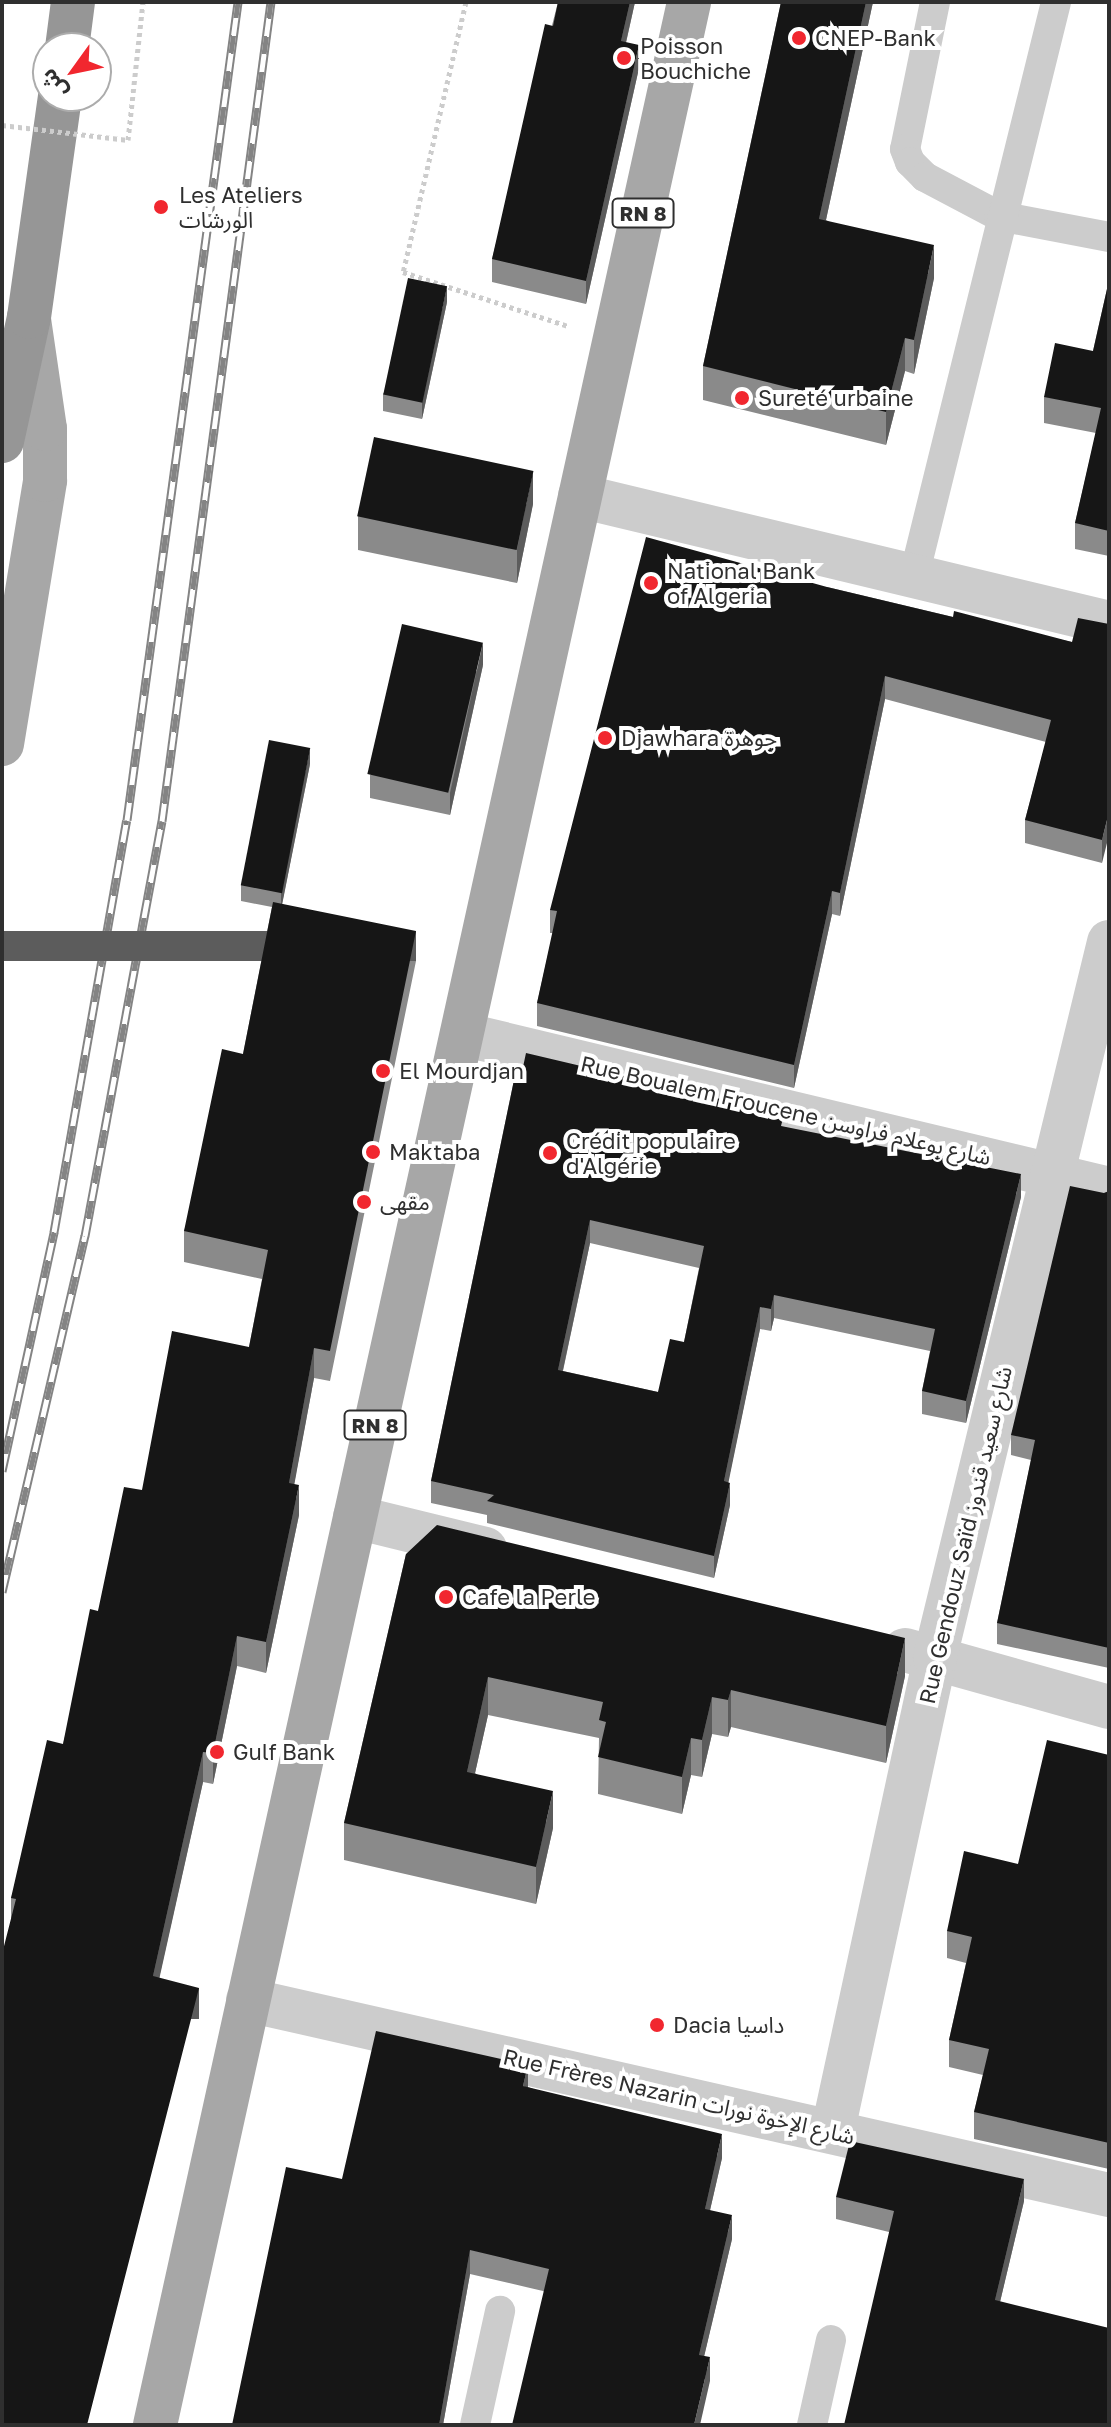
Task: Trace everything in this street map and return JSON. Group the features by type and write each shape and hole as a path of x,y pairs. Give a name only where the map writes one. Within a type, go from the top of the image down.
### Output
{"highway":[{"path":"69,32 73,2"},
{"path":"2,441 29,317 58,112"}],"main road":[{"name":"RN 8","path":"155,2425 689,2"},
{"path":"2,744 45,480 45,429 29,317"}],"street":[{"path":"580,496 1109,623"},
{"name":"Rue Gendouz Saïd شارع سعيد قندوز","path":"833,2130 935,1657 1109,942"},
{"name":"Rue Boualem Froucene شارع بوعلام فراوسن","path":"462,1034 1052,1172 1109,1189"},
{"path":"355,1517 523,1558"},
{"path":"858,1639 935,1657 1109,1707"},
{"name":"Rue Frères Nazarin شارع الإخوة نورات","path":"248,2000 833,2130 1109,2195"}],"lane":[{"path":"935,2 905,149 925,177 999,216 1109,237"},
{"path":"914,576 999,216 1056,2"},
{"path":"475,2425 500,2311"},
{"path":"812,2425 831,2340"}],"path":[{"path":"2,125 128,140 143,2"},
{"path":"466,2 403,272 614,342"}],"building":[{"path":"558,2 630,2 621,41 639,45 586,281 492,259 545,24 553,26"},
{"path":"781,2 866,2 819,219 934,245 914,340 905,338 886,412 703,366"},
{"path":"408,278 447,286 422,403 383,394"},
{"path":"1109,280 1109,531 1075,523 1101,408 1044,397 1055,343 1093,351"},
{"path":"374,437 533,471 517,550 357,516"},
{"path":"646,537 827,587 953,617 954,611 1072,642 1078,618 1109,624 1109,812 1102,840 1025,820 1051,720 885,676 840,893 832,891 794,1065 537,1003 557,911 550,910"},
{"path":"402,624 483,643 448,793 367,774"},
{"path":"269,740 310,748 282,893 241,885"},
{"path":"273,902 416,931 330,1351 314,1348 289,1483 299,1485 266,1642 237,1636 213,1753 203,1752 153,1976 199,1988 87,2425 2,2425 2,1954 16,1899 11,1898 47,1740 63,1744 90,1609 98,1611 124,1487 142,1490 172,1331 249,1347 268,1250 184,1231 222,1049 243,1054"},
{"path":"526,1053 784,1114 781,1126 1021,1174 966,1401 922,1391 935,1329 774,1295 771,1309 760,1307 724,1481 730,1483 714,1556 487,1501 494,1495 431,1481 514,1080 520,1081","holes":["590,1220 704,1246 684,1342 670,1339 658,1392 558,1370"]},
{"path":"1070,1186 1104,1193 1109,1191 1109,1648 997,1623 1035,1440 1011,1435"},
{"path":"437,1525 905,1638 886,1726 731,1690 728,1700 712,1697 702,1740 691,1738 682,1777 598,1757 606,1722 599,1720 603,1702 488,1677 467,1772 553,1791 536,1867 344,1823 406,1554"},
{"path":"1047,1740 1109,1755 1109,2143 974,2112 989,2049 949,2040 972,1937 947,1931 964,1851 1018,1864"},
{"path":"376,2031 528,2065 523,2086 722,2134 705,2209 732,2215 699,2355 710,2357 694,2425 512,2425 549,2269 470,2250 439,2425 232,2425 286,2167 342,2179"},
{"path":"850,2141 1024,2179 995,2300 1109,2328 1109,2425 844,2425 894,2211 836,2197"}],"railway":[{"path":"2,1471 54,1232 127,820 238,2"},
{"path":"2,1592 85,1236 162,821 271,2"}],"place":[{"name":"CNEP-Bank","path":"799,38"},
{"name":"Poisson Bouchiche","path":"624,58"},
{"name":"Les Ateliers الورشات","path":"161,207"},
{"name":"Sureté urbaine","path":"742,398"},
{"name":"National Bank of Algeria","path":"651,583"},
{"name":"Djawhara جوهرة","path":"605,738"},
{"name":"El Mourdjan","path":"383,1071"},
{"name":"Maktaba","path":"373,1152"},
{"name":"Crédit populaire d'Algérie","path":"550,1153"},
{"name":"مقهى","path":"364,1202"},
{"name":"Cafe la Perle","path":"446,1597"},
{"name":"Gulf Bank","path":"217,1752"},
{"name":"Dacia داسيا","path":"657,2025"}]}
